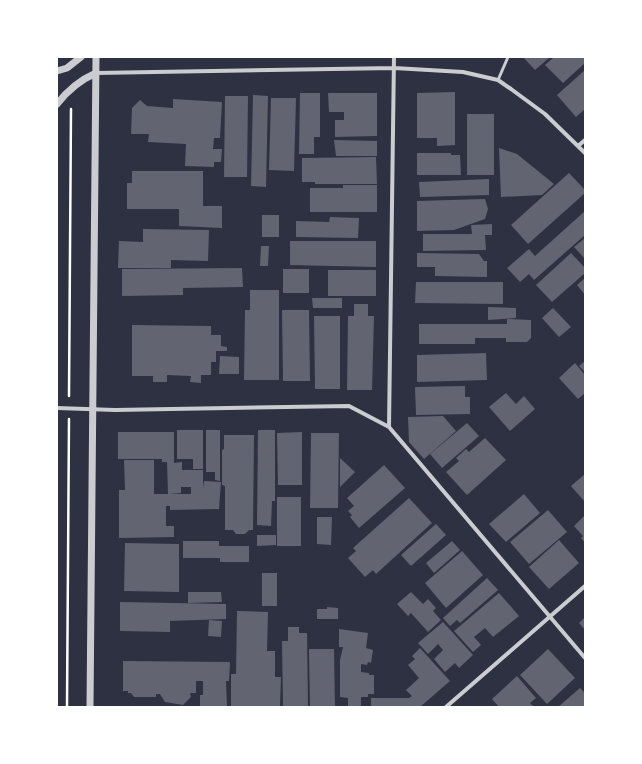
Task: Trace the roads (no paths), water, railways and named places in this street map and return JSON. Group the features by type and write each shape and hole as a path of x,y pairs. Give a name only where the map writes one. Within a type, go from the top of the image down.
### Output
{"street":[{"path":"57,71 67,68 81,57"},
{"path":"90,707 94,409 96,57"},
{"path":"389,427 394,57"},
{"path":"57,104 83,79 96,74 394,68 463,72 498,80 545,114 585,153"},
{"path":"578,146 585,140"},
{"path":"57,408 94,409 348,406 389,427 585,658"},
{"path":"446,707 585,586"}],"lane":[{"path":"498,80 508,57"}]}
